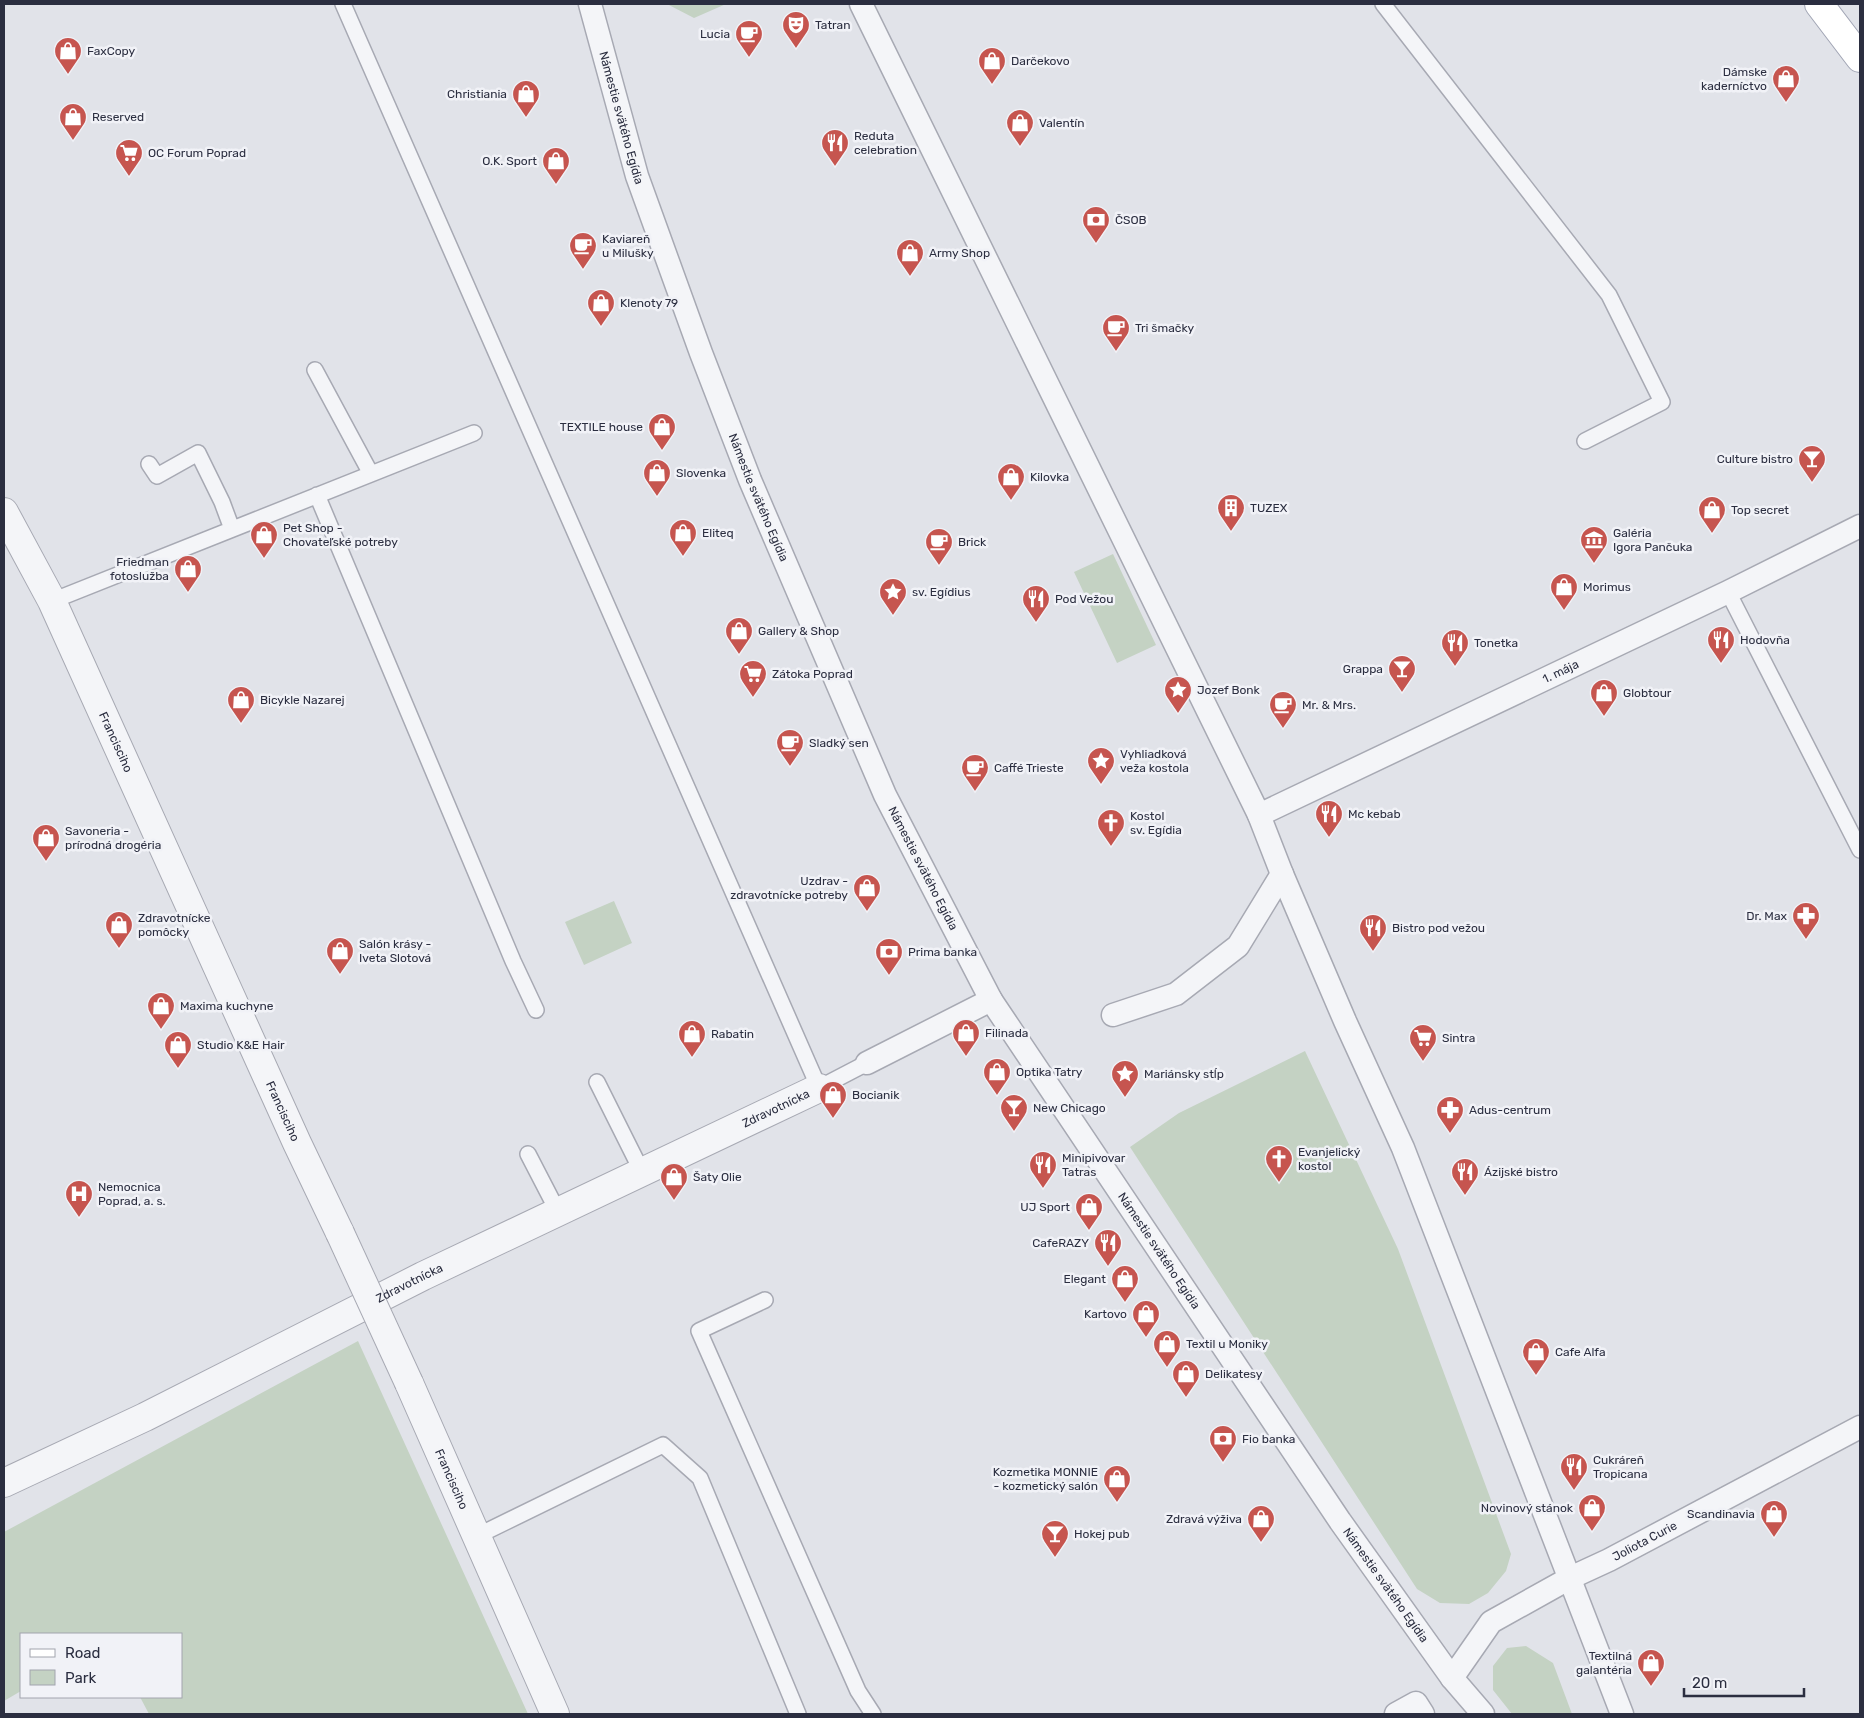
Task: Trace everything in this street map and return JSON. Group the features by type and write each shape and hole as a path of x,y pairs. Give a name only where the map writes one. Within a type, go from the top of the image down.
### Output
{"main road":[{"path":"1819,4 1860,58"}],"street":[{"name":"Námestie svätého Egídia","path":"590,4 637,176 701,353 750,480 885,795 991,1000 1340,1521 1452,1678 1484,1714"},
{"path":"861,4 1259,815 1282,874 1403,1148 1622,1714"},
{"name":"Francisciho","path":"4,512 52,601 297,1143 409,1383 555,1714"},
{"name":"1. mája","path":"1259,815 1728,592 1860,526"},
{"path":"1113,1015 1176,994 1238,946 1282,874"},
{"path":"867,1063 991,1000"},
{"name":"Zdravotnícka","path":"4,1483 145,1417 423,1276 819,1088"},
{"name":"Joliota Curie","path":"1452,1678 1491,1622 1570,1578 1609,1560 1860,1427"},
{"path":"1396,1714 1420,1709"}],"lane":[{"path":"343,4 819,1088 867,1063"},
{"path":"1383,4 1609,295 1662,402 1585,441"},
{"path":"315,370 371,474"},
{"path":"52,601 474,433"},
{"path":"149,464 156,476 198,453 222,502 232,529"},
{"path":"317,495 536,1010"},
{"path":"1728,592 1860,850"},
{"path":"597,1082 642,1172"},
{"path":"528,1154 558,1212"},
{"path":"766,1300 699,1331 858,1691 873,1714"},
{"path":"477,1536 663,1445 700,1478 798,1714"}],"green space":[{"path":"667,4 726,4 694,18"},
{"path":"1113,554 1156,645 1117,663 1074,572"},
{"path":"614,901 632,943 584,965 565,922"},
{"path":"1305,1051 1398,1249 1511,1554 1506,1571 1488,1593 1469,1604 1440,1603 1417,1589 1130,1147 1179,1113"},
{"path":"358,1341 528,1714 149,1714 141,1698 182,1698 182,1633 20,1633 20,1692 4,1701 4,1532"},
{"path":"1526,1646 1553,1663 1572,1714 1512,1714 1493,1690 1493,1666 1507,1648"}],"place":[{"name":"Tatran","path":"796,49"},
{"name":"Lucia","path":"749,58"},
{"name":"FaxCopy","path":"68,75"},
{"name":"Darčekovo","path":"992,85"},
{"name":"Dámske kaderníctvo","path":"1786,103"},
{"name":"Christiania","path":"526,118"},
{"name":"Reserved","path":"73,141"},
{"name":"Valentín","path":"1020,147"},
{"name":"Reduta celebration","path":"835,167"},
{"name":"OC Forum Poprad","path":"129,177"},
{"name":"O.K. Sport","path":"556,185"},
{"name":"ČSOB","path":"1096,244"},
{"name":"Kaviareň u Milušky","path":"583,270"},
{"name":"Army Shop","path":"910,277"},
{"name":"Klenoty 79","path":"601,327"},
{"name":"Tri šmačky","path":"1116,352"},
{"name":"TEXTILE house","path":"662,451"},
{"name":"Culture bistro","path":"1812,483"},
{"name":"Slovenka","path":"657,497"},
{"name":"Kilovka","path":"1011,501"},
{"name":"TUZEX","path":"1231,532"},
{"name":"Top secret","path":"1712,534"},
{"name":"Eliteq","path":"683,557"},
{"name":"Pet Shop - Chovateľské potreby","path":"264,559"},
{"name":"Galéria Igora Pančuka","path":"1594,564"},
{"name":"Brick","path":"939,566"},
{"name":"Friedman fotoslužba","path":"188,593"},
{"name":"Morimus","path":"1564,611"},
{"name":"sv. Egídius","path":"893,616"},
{"name":"Pod Vežou","path":"1036,623"},
{"name":"Gallery & Shop","path":"739,655"},
{"name":"Hodovňa","path":"1721,664"},
{"name":"Tonetka","path":"1455,667"},
{"name":"Grappa","path":"1402,693"},
{"name":"Zátoka Poprad","path":"753,698"},
{"name":"Jozef Bonk","path":"1178,714"},
{"name":"Globtour","path":"1604,717"},
{"name":"Bicykle Nazarej","path":"241,724"},
{"name":"Mr. & Mrs.","path":"1283,729"},
{"name":"Sladký sen","path":"790,767"},
{"name":"Vyhliadková veža kostola","path":"1101,785"},
{"name":"Caffé Trieste","path":"975,792"},
{"name":"Mc kebab","path":"1329,838"},
{"name":"Kostol sv. Egídia","path":"1111,847"},
{"name":"Savoneria - prírodná drogéria","path":"46,862"},
{"name":"Uzdrav - zdravotnícke potreby","path":"867,912"},
{"name":"Dr. Max","path":"1806,940"},
{"name":"Zdravotnícke pomôcky","path":"119,949"},
{"name":"Bistro pod vežou","path":"1373,952"},
{"name":"Salón krásy - Iveta Slotová","path":"340,975"},
{"name":"Prima banka","path":"889,976"},
{"name":"Maxima kuchyne","path":"161,1030"},
{"name":"Filinada","path":"966,1057"},
{"name":"Rabatin","path":"692,1058"},
{"name":"Sintra","path":"1423,1062"},
{"name":"Studio K&E Hair","path":"178,1069"},
{"name":"Optika Tatry","path":"997,1096"},
{"name":"Mariánsky stĺp","path":"1125,1098"},
{"name":"Bocianik","path":"833,1119"},
{"name":"New Chicago","path":"1014,1132"},
{"name":"Adus-centrum","path":"1450,1134"},
{"name":"Evanjelický kostol","path":"1279,1183"},
{"name":"Minipivovar Tatras","path":"1043,1189"},
{"name":"Ázijské bistro","path":"1465,1196"},
{"name":"Šaty Olie","path":"674,1201"},
{"name":"Nemocnica Poprad, a. s.","path":"79,1218"},
{"name":"UJ Sport","path":"1089,1231"},
{"name":"CafeRAZY","path":"1108,1267"},
{"name":"Elegant","path":"1125,1303"},
{"name":"Kartovo","path":"1146,1338"},
{"name":"Textil u Moniky","path":"1167,1368"},
{"name":"Cafe Alfa","path":"1536,1376"},
{"name":"Delikatesy","path":"1186,1398"},
{"name":"Fio banka","path":"1223,1463"},
{"name":"Cukráreň Tropicana","path":"1574,1491"},
{"name":"Kozmetika MONNIE - kozmetický salón","path":"1117,1503"},
{"name":"Novinový stánok","path":"1592,1532"},
{"name":"Scandinavia","path":"1774,1538"},
{"name":"Zdravá výživa","path":"1261,1543"},
{"name":"Hokej pub","path":"1055,1558"},
{"name":"Textilná galantéria","path":"1651,1687"}]}
